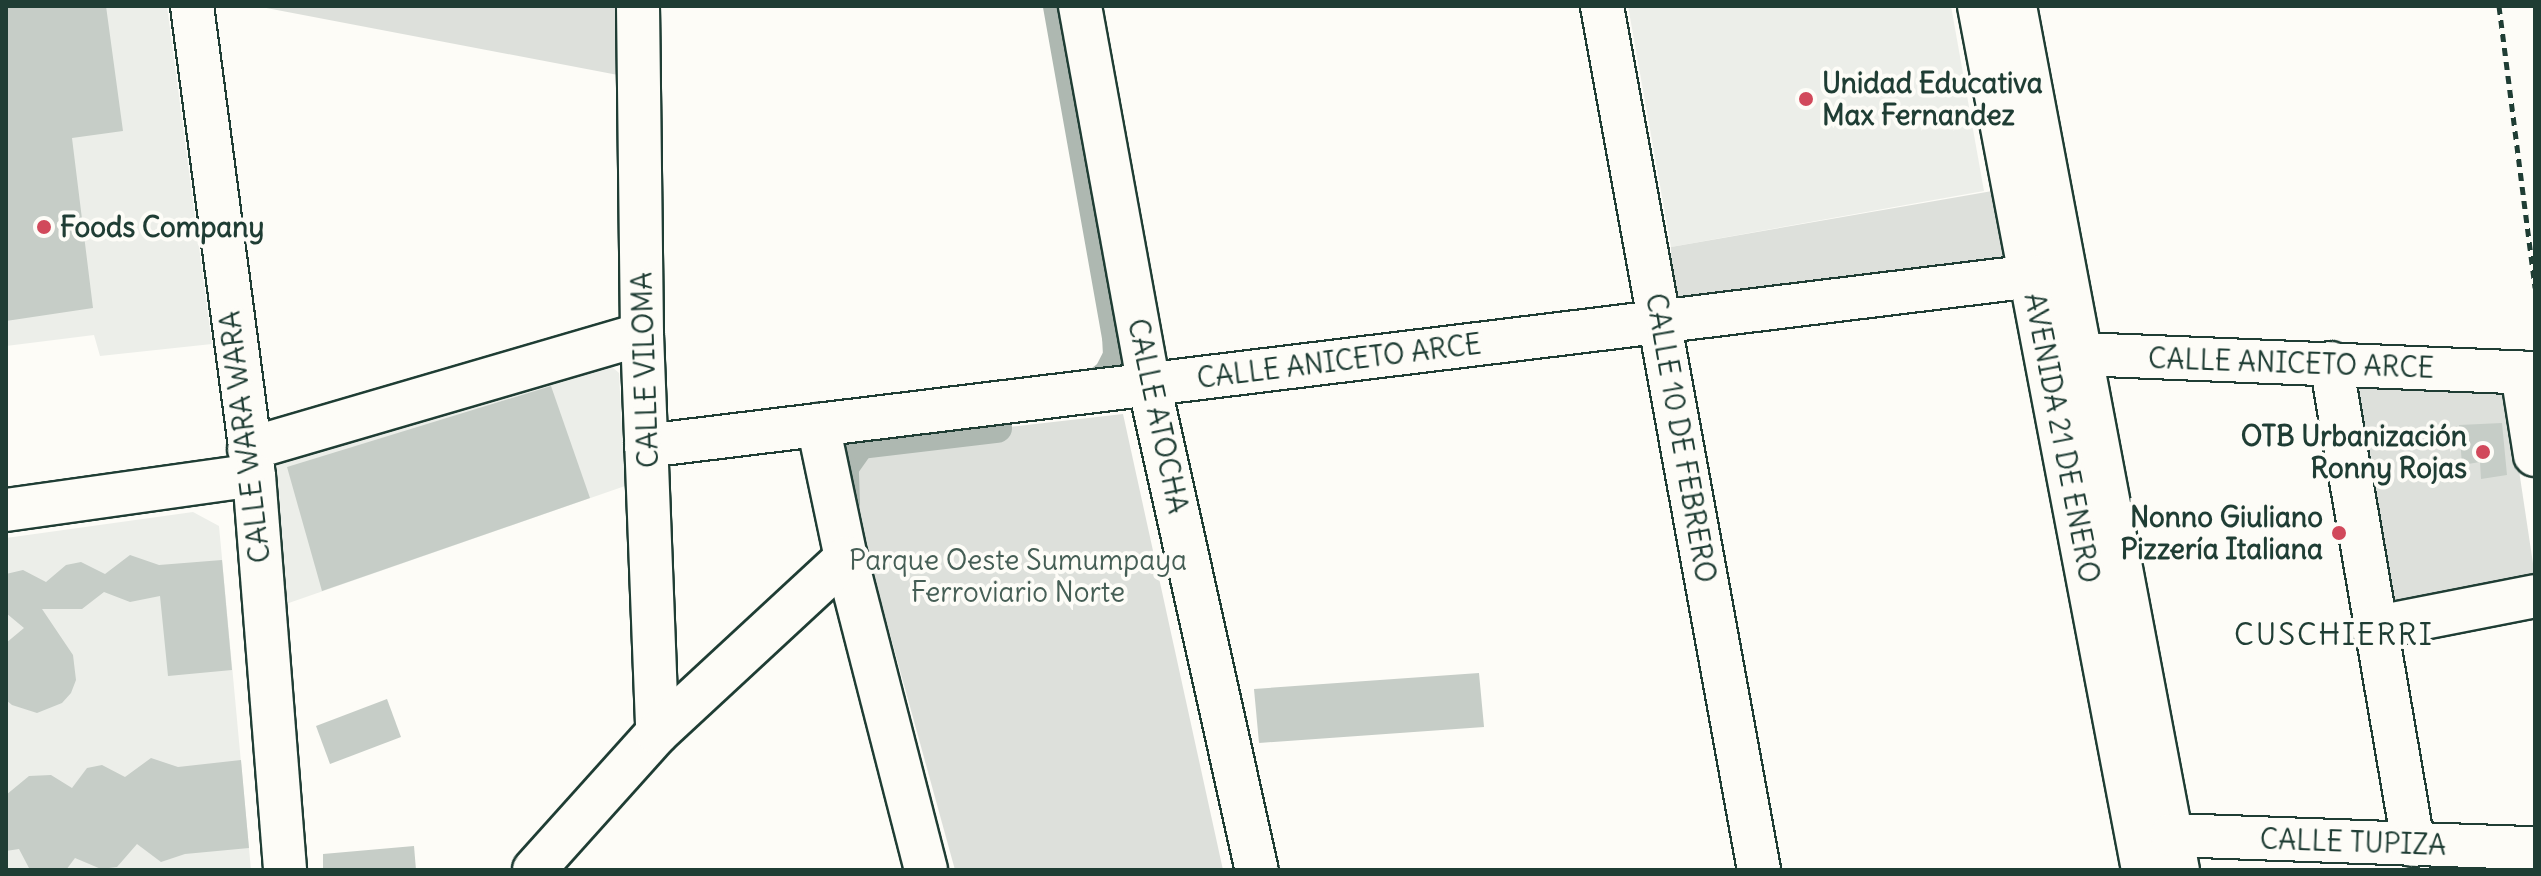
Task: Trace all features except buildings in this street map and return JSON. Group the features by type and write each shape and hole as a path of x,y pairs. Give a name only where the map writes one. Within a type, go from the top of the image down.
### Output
{"street":[{"name":"CALLE WARA WARA","path":"192,6 251,462 285,870"},
{"name":"CALLE VILOMA","path":"638,6 642,334 657,733"},
{"name":"CALLE ATOCHA","path":"1080,6 1149,384 1257,870"},
{"name":"CALLE 10 DE FEBRERO","path":"1602,6 1759,870"},
{"name":"AVENIDA 21 DE ENERO","path":"1979,6 2032,276 2064,354 2175,853"},
{"name":"AVENIDA 21 DE ENERO","path":"2015,6 2064,354 2143,870"},
{"name":"CALLE ANICETO ARCE","path":"646,446 2032,276"},
{"path":"6,510 251,462 642,334"},
{"name":"CALLE ANICETO ARCE","path":"2064,354 2528,373"},
{"path":"2331,363 2372,628 2413,845"},
{"path":"2528,373 2535,455"},
{"path":"818,425 846,558 926,870"},
{"path":"534,870 657,733 846,558"},
{"path":"2372,628 2535,596"},
{"name":"CALLE TUPIZA","path":"2175,853 2413,845 2535,848"}],"path":[{"path":"2499,6 2535,288"}],"shaded area":[{"name":"Foods Company","path":"6,6 167,6 212,344 100,356 94,335 6,346"},
{"name":"Unidad Educativa Max Fernandez","path":"1628,6 1951,6 1984,191 1671,247"},
{"path":"602,358 619,373 625,486 283,605 269,469 287,449"},
{"path":"193,512 219,526 251,870 6,870 6,538"}],"green space":[{"path":"256,6 617,6 618,75"},
{"path":"1998,190 2009,258 1675,301 1671,247"},
{"path":"2361,386 2503,392 2508,397 2535,577 2389,604 2350,390"},
{"name":"Parque Oeste Sumumpaya Ferroviario Norte","path":"1123,414 1223,870 955,870 844,467 860,444"}],"waterway":[{"path":"1058,6 1117,336 1118,356 1109,374 1097,383 1078,386"},
{"path":"845,503 844,467 860,444 997,428"}],"place":[{"name":"Unidad Educativa Max Fernandez","path":"1806,99"},
{"name":"Foods Company","path":"44,227"},
{"name":"OTB Urbanización Ronny Rojas","path":"2483,452"},
{"name":"Nonno Giuliano Pizzería Italiana","path":"2339,533"}],"district":[{"name":"CUSCHIERRI","path":"2334,634"}]}
